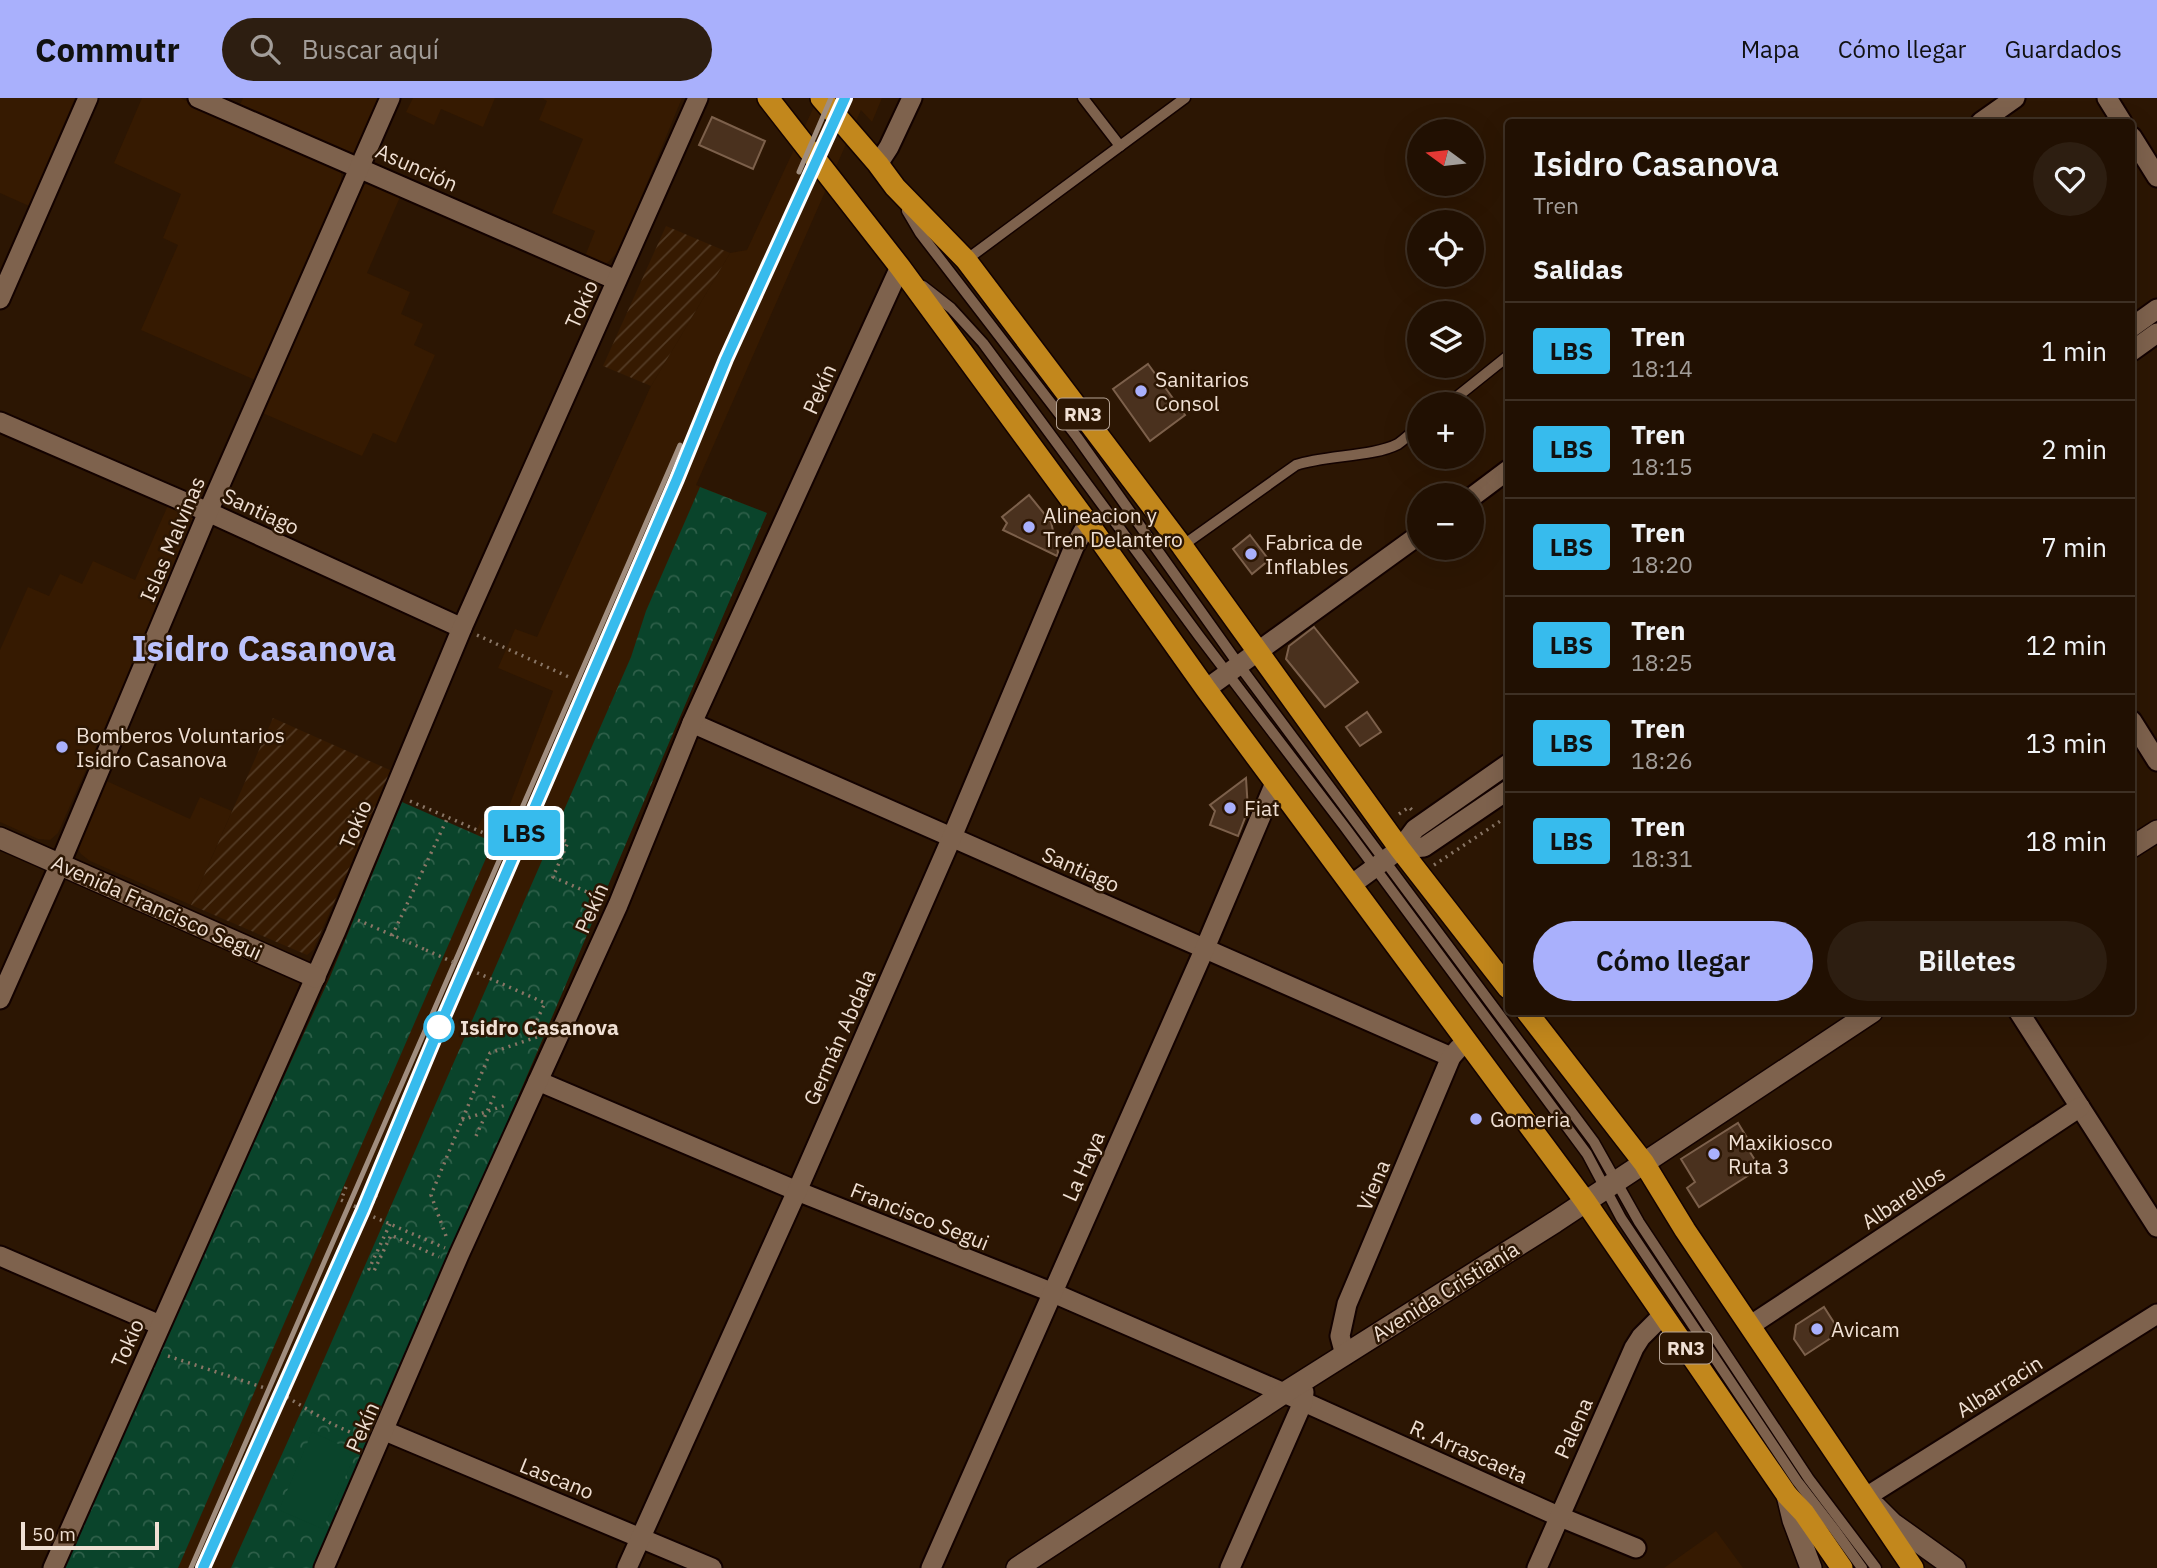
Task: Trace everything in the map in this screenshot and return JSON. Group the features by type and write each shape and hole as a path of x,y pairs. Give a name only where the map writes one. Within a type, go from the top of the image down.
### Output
{"highway":[{"name":"RN3","path":"768,98 900,267 1275,783 1585,1200 1787,1495 1804,1513 1842,1568"},
{"name":"RN3","path":"821,98 895,187 966,260 1182,546 1258,652 1387,859 1505,985"},
{"path":"1529,1015 1644,1163 1685,1230 1913,1568"}],"main road":[{"path":"2135,845 2157,831"},
{"name":"Avenida Francisco Segui","path":"0,838 315,976"},
{"name":"Avenida Cristianía","path":"1017,1568 1294,1398 1305,1380 1555,1222 1867,1015"},
{"path":"1787,1495 1793,1520 1811,1568"},
{"path":"1866,1497 1892,1523 1955,1568"}],"street":[{"path":"0,299 88,98"},
{"name":"Asunción","path":"198,98 616,280"},
{"name":"Islas Malvinas","path":"0,999 60,864 208,512 390,98"},
{"name":"Tokio","path":"53,1568 342,914 462,628 698,98"},
{"path":"878,164 912,98"},
{"path":"1985,119 2015,98"},
{"path":"2107,98 2121,119"},
{"path":"2135,142 2157,177"},
{"name":"Pekín","path":"324,1568 455,1265 618,905 692,723 900,267"},
{"path":"2135,325 2157,309"},
{"path":"2135,349 2157,333"},
{"name":"Santiago","path":"0,422 208,512 462,628"},
{"path":"1484,488 1505,472"},
{"name":"Germán Abdala","path":"627,1568 797,1191 952,837 1074,547 1088,523"},
{"path":"1206,689 1407,544"},
{"name":"Santiago","path":"692,723 1451,1057"},
{"path":"2135,726 2157,761"},
{"path":"1352,885 1387,859 1415,829 1505,766"},
{"name":"La Haya","path":"931,1568 1205,948 1275,783"},
{"path":"1387,859 1424,848 1505,792"},
{"path":"2020,1015 2157,1227"},
{"name":"Viena","path":"1345,1355 1340,1336 1347,1304 1451,1057 1467,1040"},
{"name":"Francisco Segui","path":"534,1089 1051,1292 1294,1398"},
{"name":"Albarellos","path":"1751,1325 2080,1107"},
{"path":"0,1256 160,1325"},
{"name":"Albarracin","path":"1866,1497 2157,1314"},
{"name":"Palena","path":"1537,1568 1634,1348 1663,1315"},
{"path":"1230,1568 1294,1398"},
{"name":"R. Arrascaeta","path":"1294,1398 1636,1548"},
{"name":"Lascano","path":"382,1437 641,1537 712,1568"}],"lane":[{"path":"1083,98 1120,146"},
{"path":"966,260 1185,98"},
{"path":"895,187 920,233 1077,437 1233,669"},
{"path":"900,267 951,308 983,343 1233,669 1387,859 1594,1142 1620,1218 1797,1481 1862,1568"},
{"path":"1463,392 1505,358"},
{"path":"1182,546 1296,465 1311,460 1384,449 1407,436"},
{"path":"1609,1184 1809,1479 1876,1568"}],"path":[{"path":"462,628 571,678"},
{"path":"393,793 491,836 501,813 568,842 553,877 618,905"},
{"path":"392,936 448,817"},
{"path":"342,914 545,1003 535,1024"},
{"path":"346,1187 341,1200 452,1251 431,1195 490,1053 539,1036"},
{"path":"462,1120 487,1112 534,1089"},
{"path":"476,1136 495,1094"},
{"path":"367,1214 376,1194"},
{"path":"390,1224 369,1269 374,1271 391,1235 455,1265"},
{"path":"149,1350 280,1392 349,1433 382,1437"}],"shaded area":[{"path":"0,98 75,98 29,206 0,193"},
{"path":"142,98 180,98 336,168 341,173 341,188 255,380 141,330 178,245 163,238 181,194 114,163"},
{"path":"243,98 382,98 361,145 353,153 341,153 238,109"},
{"path":"413,98 495,98 483,127 441,109 434,125 406,112"},
{"path":"542,98 682,98 619,251 605,265 584,259 595,231 552,213 583,139 539,120 547,101"},
{"path":"818,98 882,98 872,122 861,110 696,485 767,513 375,1432 315,1568 174,1568 369,1083 482,818 503,822 553,691 498,668 515,629 537,637 651,386 730,253 747,250"},
{"path":"369,183 400,197 367,273 410,292 401,314 423,324 414,345 435,355 396,443 373,433 362,456 260,412 361,186"},
{"path":"666,226 730,253 651,386 603,366"},
{"path":"169,503 187,511 193,518 192,529 58,833 50,840 38,839 0,822 0,650 28,587 49,596 60,574 82,584 93,561 135,580"},
{"path":"273,718 392,771 313,950 307,955 191,905"},
{"path":"100,778 190,819 200,797 232,811 191,905 90,861 81,854 76,846"},
{"path":"1716,1531 1743,1568 1664,1568"}],"green space":[{"path":"700,487 767,513 375,1432 315,1568 231,1568 631,657 646,611"},
{"path":"402,802 493,842 178,1568 62,1568 167,1331 330,977"},
{"path":"312,1432 356,1452 323,1529 279,1510"}],"building":[{"path":"712,117 765,141 753,169 699,145"},
{"path":"1148,364 1185,415 1150,441 1113,389"},
{"name":"Alineacion y Tren Delantero","path":"1029,495 1051,522 1057,556 1003,530 1007,523 1002,517"},
{"name":"Fabrica de Inflables","path":"1250,535 1269,560 1252,574 1233,549"},
{"path":"1314,627 1358,682 1325,707 1286,659 1289,646"},
{"path":"1367,712 1381,732 1360,746 1346,727"},
{"name":"Fiat","path":"1246,778 1248,810 1238,836 1210,825 1215,811 1210,805"},
{"path":"1738,1123 1752,1146 1748,1149 1760,1168 1699,1207 1687,1188 1695,1182 1681,1159"},
{"name":"Avicam","path":"1824,1307 1840,1332 1805,1355 1794,1339 1796,1325"}],"railway":[{"path":"799,172 831,98"},
{"path":"203,1568 363,1210 726,359 845,98"},
{"path":"191,1568 680,445"}],"train":[{"name":"LBS","path":"203,1568 363,1210 726,359 845,98"}],"place":[{"name":"Sanitarios Consol","path":"1141,391"},
{"name":"Alineacion y Tren Delantero","path":"1029,527"},
{"name":"Fabrica de Inflables","path":"1251,554"},
{"name":"Bomberos Voluntarios Isidro Casanova","path":"62,747"},
{"name":"Fiat","path":"1230,808"},
{"name":"Isidro Casanova","path":"439,1027"},
{"name":"Gomeria","path":"1476,1119"},
{"name":"Maxikiosco Ruta 3","path":"1714,1154"},
{"name":"Avicam","path":"1817,1329"}],"district":[{"name":"Isidro Casanova","path":"264,648"}]}
